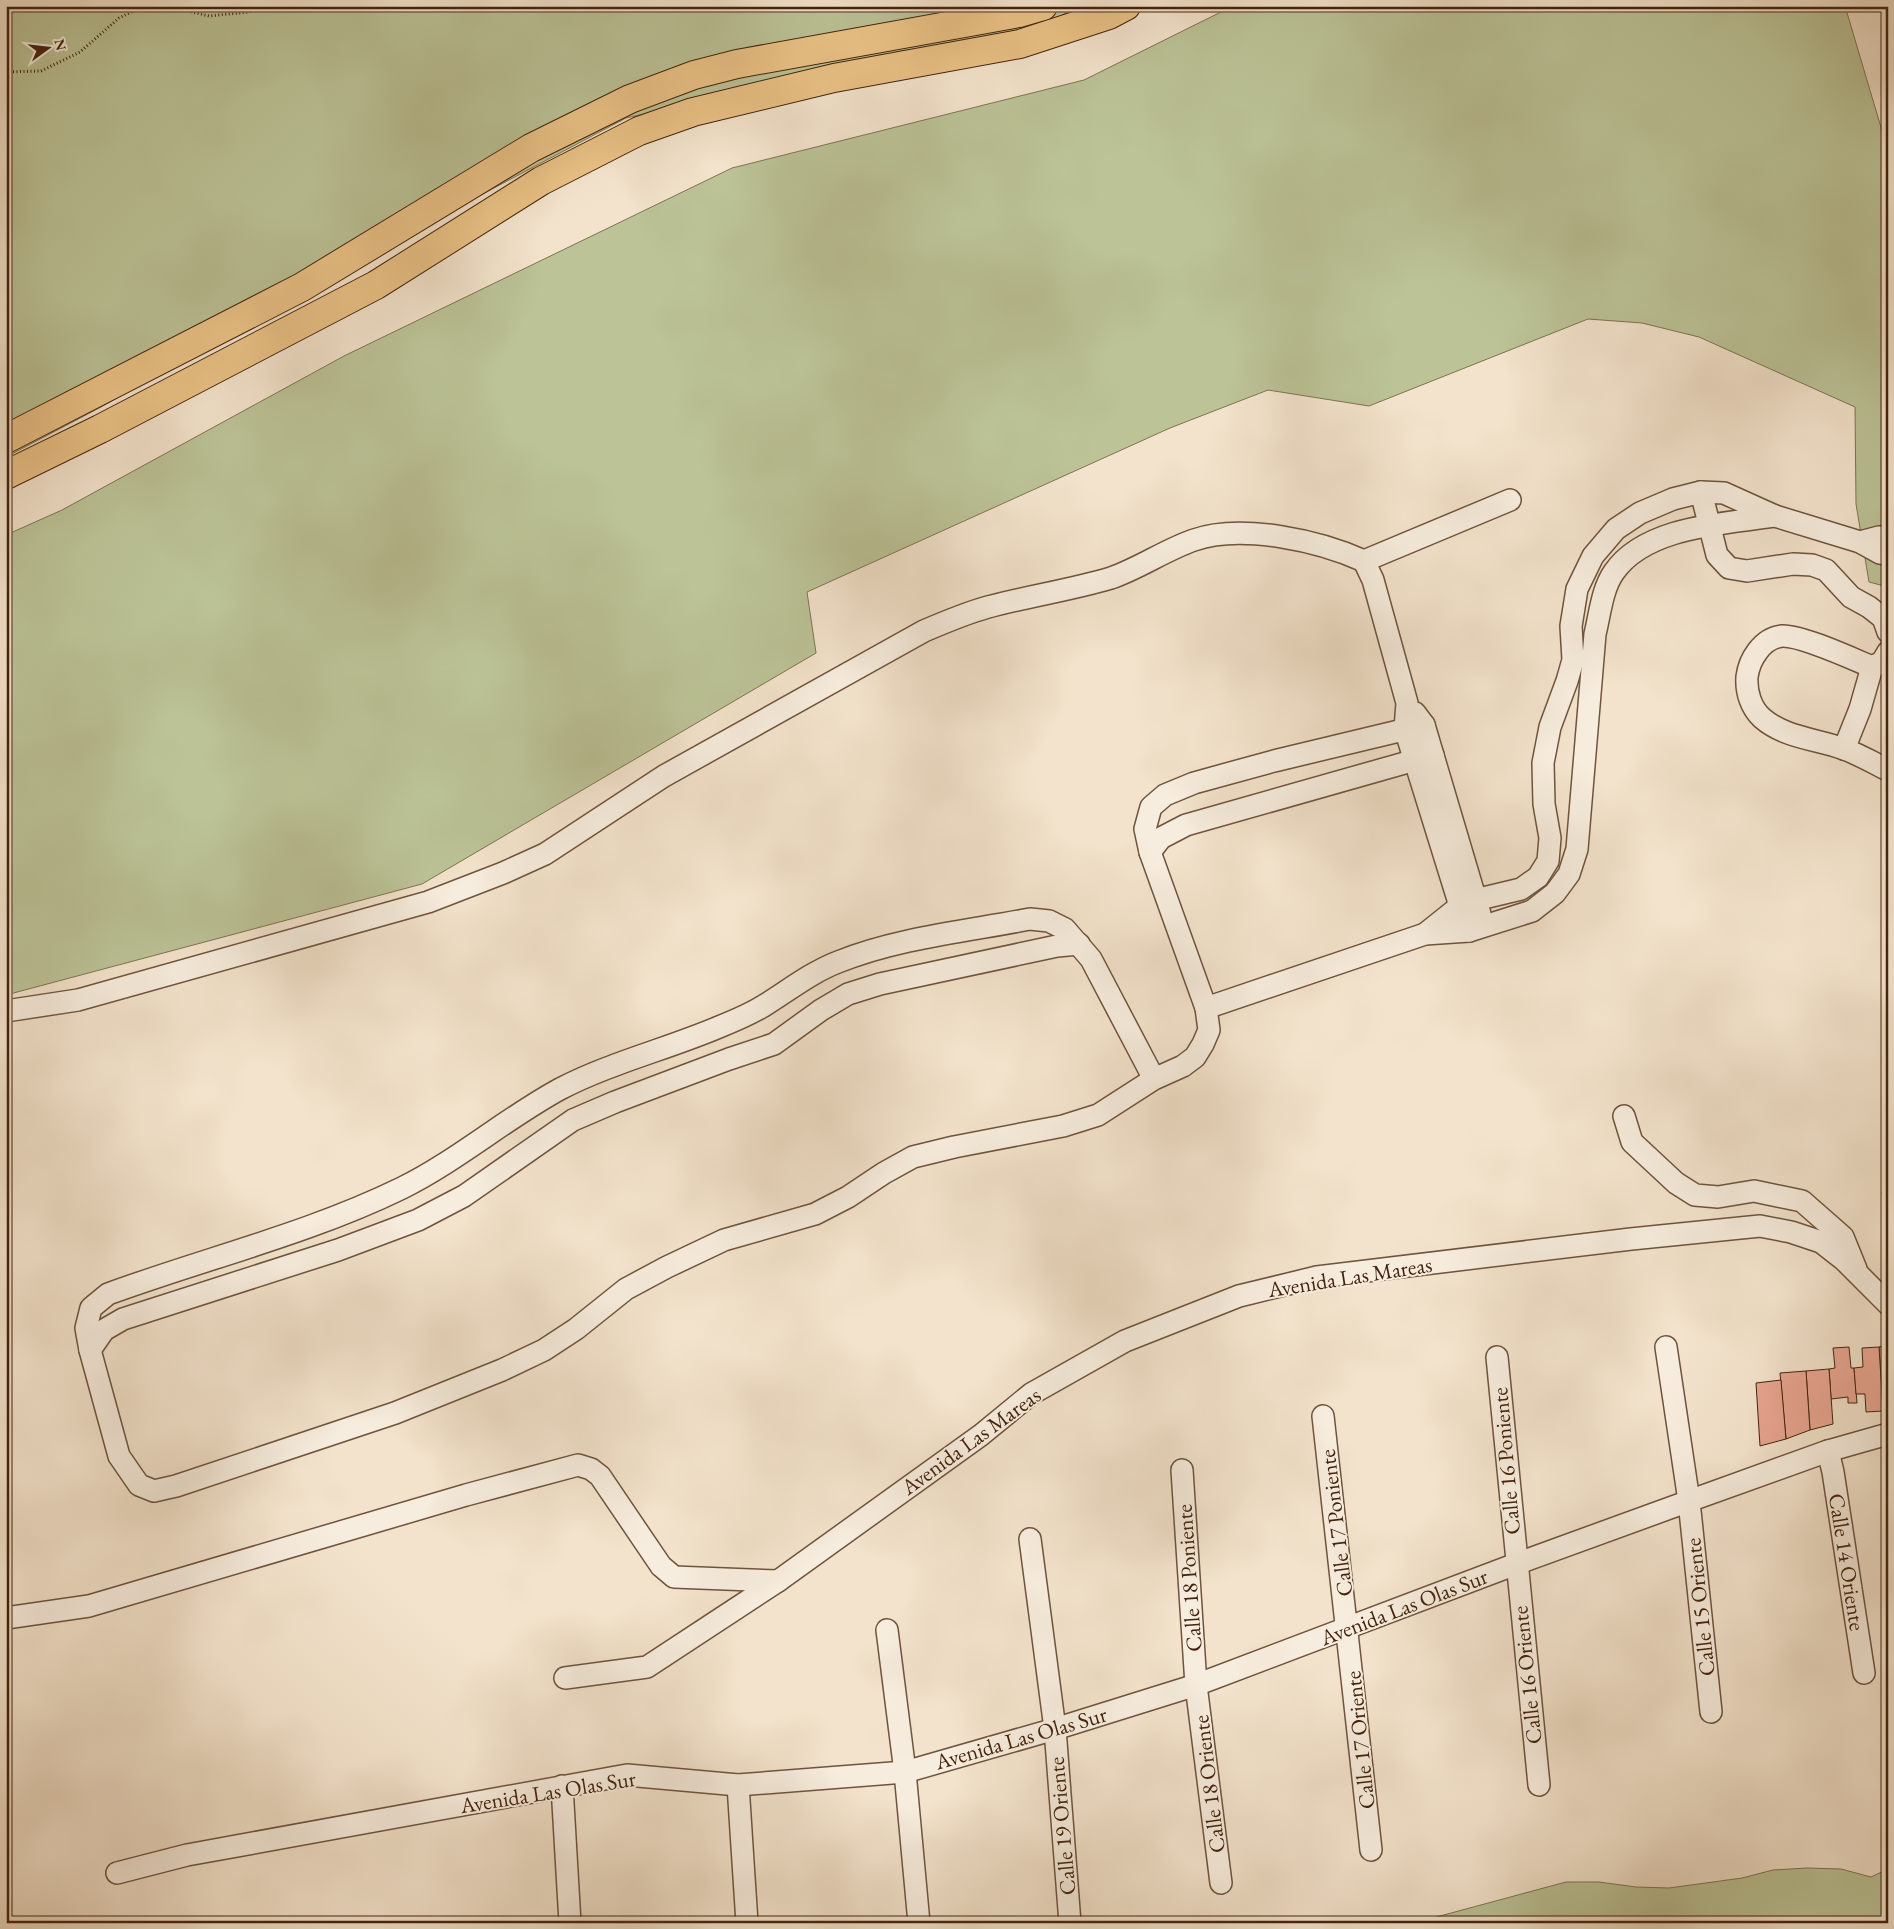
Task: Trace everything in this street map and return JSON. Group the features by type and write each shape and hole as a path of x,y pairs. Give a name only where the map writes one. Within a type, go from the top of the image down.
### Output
{"highway":[{"path":"6,439 302,287 531,148 630,99 694,75 737,64 1018,13 1043,6"},
{"path":"6,475 100,429 376,285 541,181 639,130 693,112 834,78 1020,44 1109,15 1126,6"}],"street":[{"path":"1700,492 1717,555 1729,568 1747,571 1793,564 1812,564 1826,570 1852,597 1883,618 1888,632"},
{"path":"1425,934 1468,903 1521,889 1538,878 1548,861 1550,838 1544,804 1543,763 1550,727 1568,682 1573,660 1571,626 1577,589 1593,556 1616,529 1640,512 1673,499 1700,492 1724,493 1775,516 1860,542 1880,553 1888,554"},
{"path":"1364,560 1510,500"},
{"path":"1206,1008 1425,934 1477,929 1532,911 1555,893 1569,874 1577,849 1595,634 1603,599 1613,573 1632,552 1653,540 1687,530 1775,516"},
{"path":"6,1012 78,1000 428,902 503,873 545,854 664,776 924,631 988,607 1110,578 1134,569 1194,540 1222,533 1253,533 1316,544 1364,560 1373,580 1414,727 1477,929"},
{"path":"1860,542 1879,537 1888,537"},
{"path":"1886,768 1844,749 1811,741 1773,727 1760,717 1750,702 1746,685 1748,668 1756,652 1769,641 1782,636 1802,640 1872,667 1882,662 1888,652"},
{"path":"1844,749 1860,710 1872,667"},
{"path":"1154,1079 1091,959 1065,929 1049,921 1030,919 909,942 862,953 837,962 812,974 763,1007 719,1027 561,1089 513,1118 442,1166 393,1192 331,1219 108,1294 91,1308 86,1328 90,1350 119,1456 139,1484 154,1491 176,1486 395,1413 502,1370 544,1350 576,1329 626,1289 667,1267 724,1240 815,1214 848,1197 884,1173 913,1157 954,1147 1064,1126 1098,1115 1154,1079 1183,1066 1195,1057 1203,1044 1208,1030 1206,1008 1150,852 1145,829 1150,807 1165,795 1194,783 1265,763 1414,727"},
{"path":"1150,852 1161,838 1186,826 1423,757"},
{"path":"90,1350 104,1330 123,1319 338,1250 418,1220 464,1196 573,1120 615,1102 774,1044 821,1010 848,994 880,984 1057,946 1079,944"},
{"path":"561,1089 573,1120"},
{"path":"1624,1116 1632,1142 1676,1183 1694,1195 1718,1197 1754,1191 1802,1201 1843,1237 1858,1274"},
{"name":"Avenida Las Mareas","path":"565,1678 647,1667 778,1581 981,1435 1031,1394 1125,1341 1238,1296 1318,1278 1631,1239 1760,1226 1791,1232 1820,1242 1844,1260 1888,1304"},
{"name":"Calle 15 Oriente","path":"1666,1347 1688,1501 1711,1712"},
{"name":"Calle 16 Poniente","path":"1496,1357 1516,1564"},
{"name":"Calle 17 Poniente","path":"1323,1416 1348,1629"},
{"name":"Avenida Las Olas Sur","path":"117,1873 186,1855 626,1775 738,1785 905,1772 1055,1729 1196,1685 1688,1501 1828,1451 1888,1434"},
{"name":"Calle 14 Oriente","path":"1828,1451 1833,1472 1864,1673"},
{"path":"6,1618 89,1606 578,1464 591,1468 600,1476 661,1566 674,1577 778,1581"},
{"name":"Calle 18 Poniente","path":"1182,1470 1196,1685"},
{"name":"Calle 19 Oriente","path":"1030,1539 1055,1729 1070,1923"},
{"name":"Calle 16 Oriente","path":"1516,1564 1539,1786"},
{"name":"Calle 17 Oriente","path":"1348,1629 1371,1850"},
{"path":"887,1630 905,1772 919,1923"},
{"name":"Calle 18 Oriente","path":"1196,1685 1221,1883"},
{"path":"738,1785 747,1923"},
{"path":"562,1786 570,1923"}],"path":[{"path":"6,72 41,71 80,52 119,18 144,6"},
{"path":"167,6 209,16 249,12 260,6"}],"green space":[{"path":"6,6 1079,6 1051,21 926,54 626,118 409,233 101,407 6,457"},
{"path":"1233,6 1845,6 1888,151 1888,587 1869,582 1856,504 1855,407 1699,337 1642,323 1588,319 1369,406 1268,390 1170,428 807,592 816,653 422,884 6,995 6,535 62,510 344,356 732,168 1084,80"},
{"path":"1841,1869 1871,1877 1888,1869 1888,1923 1414,1923 1566,1882 1599,1882 1636,1887 1669,1888 1742,1878 1773,1870"}],"building":[{"path":"1888,1191 1888,1240 1882,1192"},
{"path":"1888,1345 1887,1408 1883,1411 1879,1347"},
{"path":"1849,1347 1851,1368 1854,1368 1857,1403 1848,1403 1848,1397 1831,1399 1829,1369 1835,1368 1833,1348"},
{"path":"1879,1347 1883,1411 1866,1412 1865,1394 1856,1394 1854,1368 1863,1367 1862,1348"},
{"path":"1829,1369 1833,1424 1810,1430 1806,1371"},
{"path":"1806,1371 1810,1430 1786,1439 1780,1373"},
{"path":"1781,1380 1786,1439 1760,1446 1756,1383"}]}
